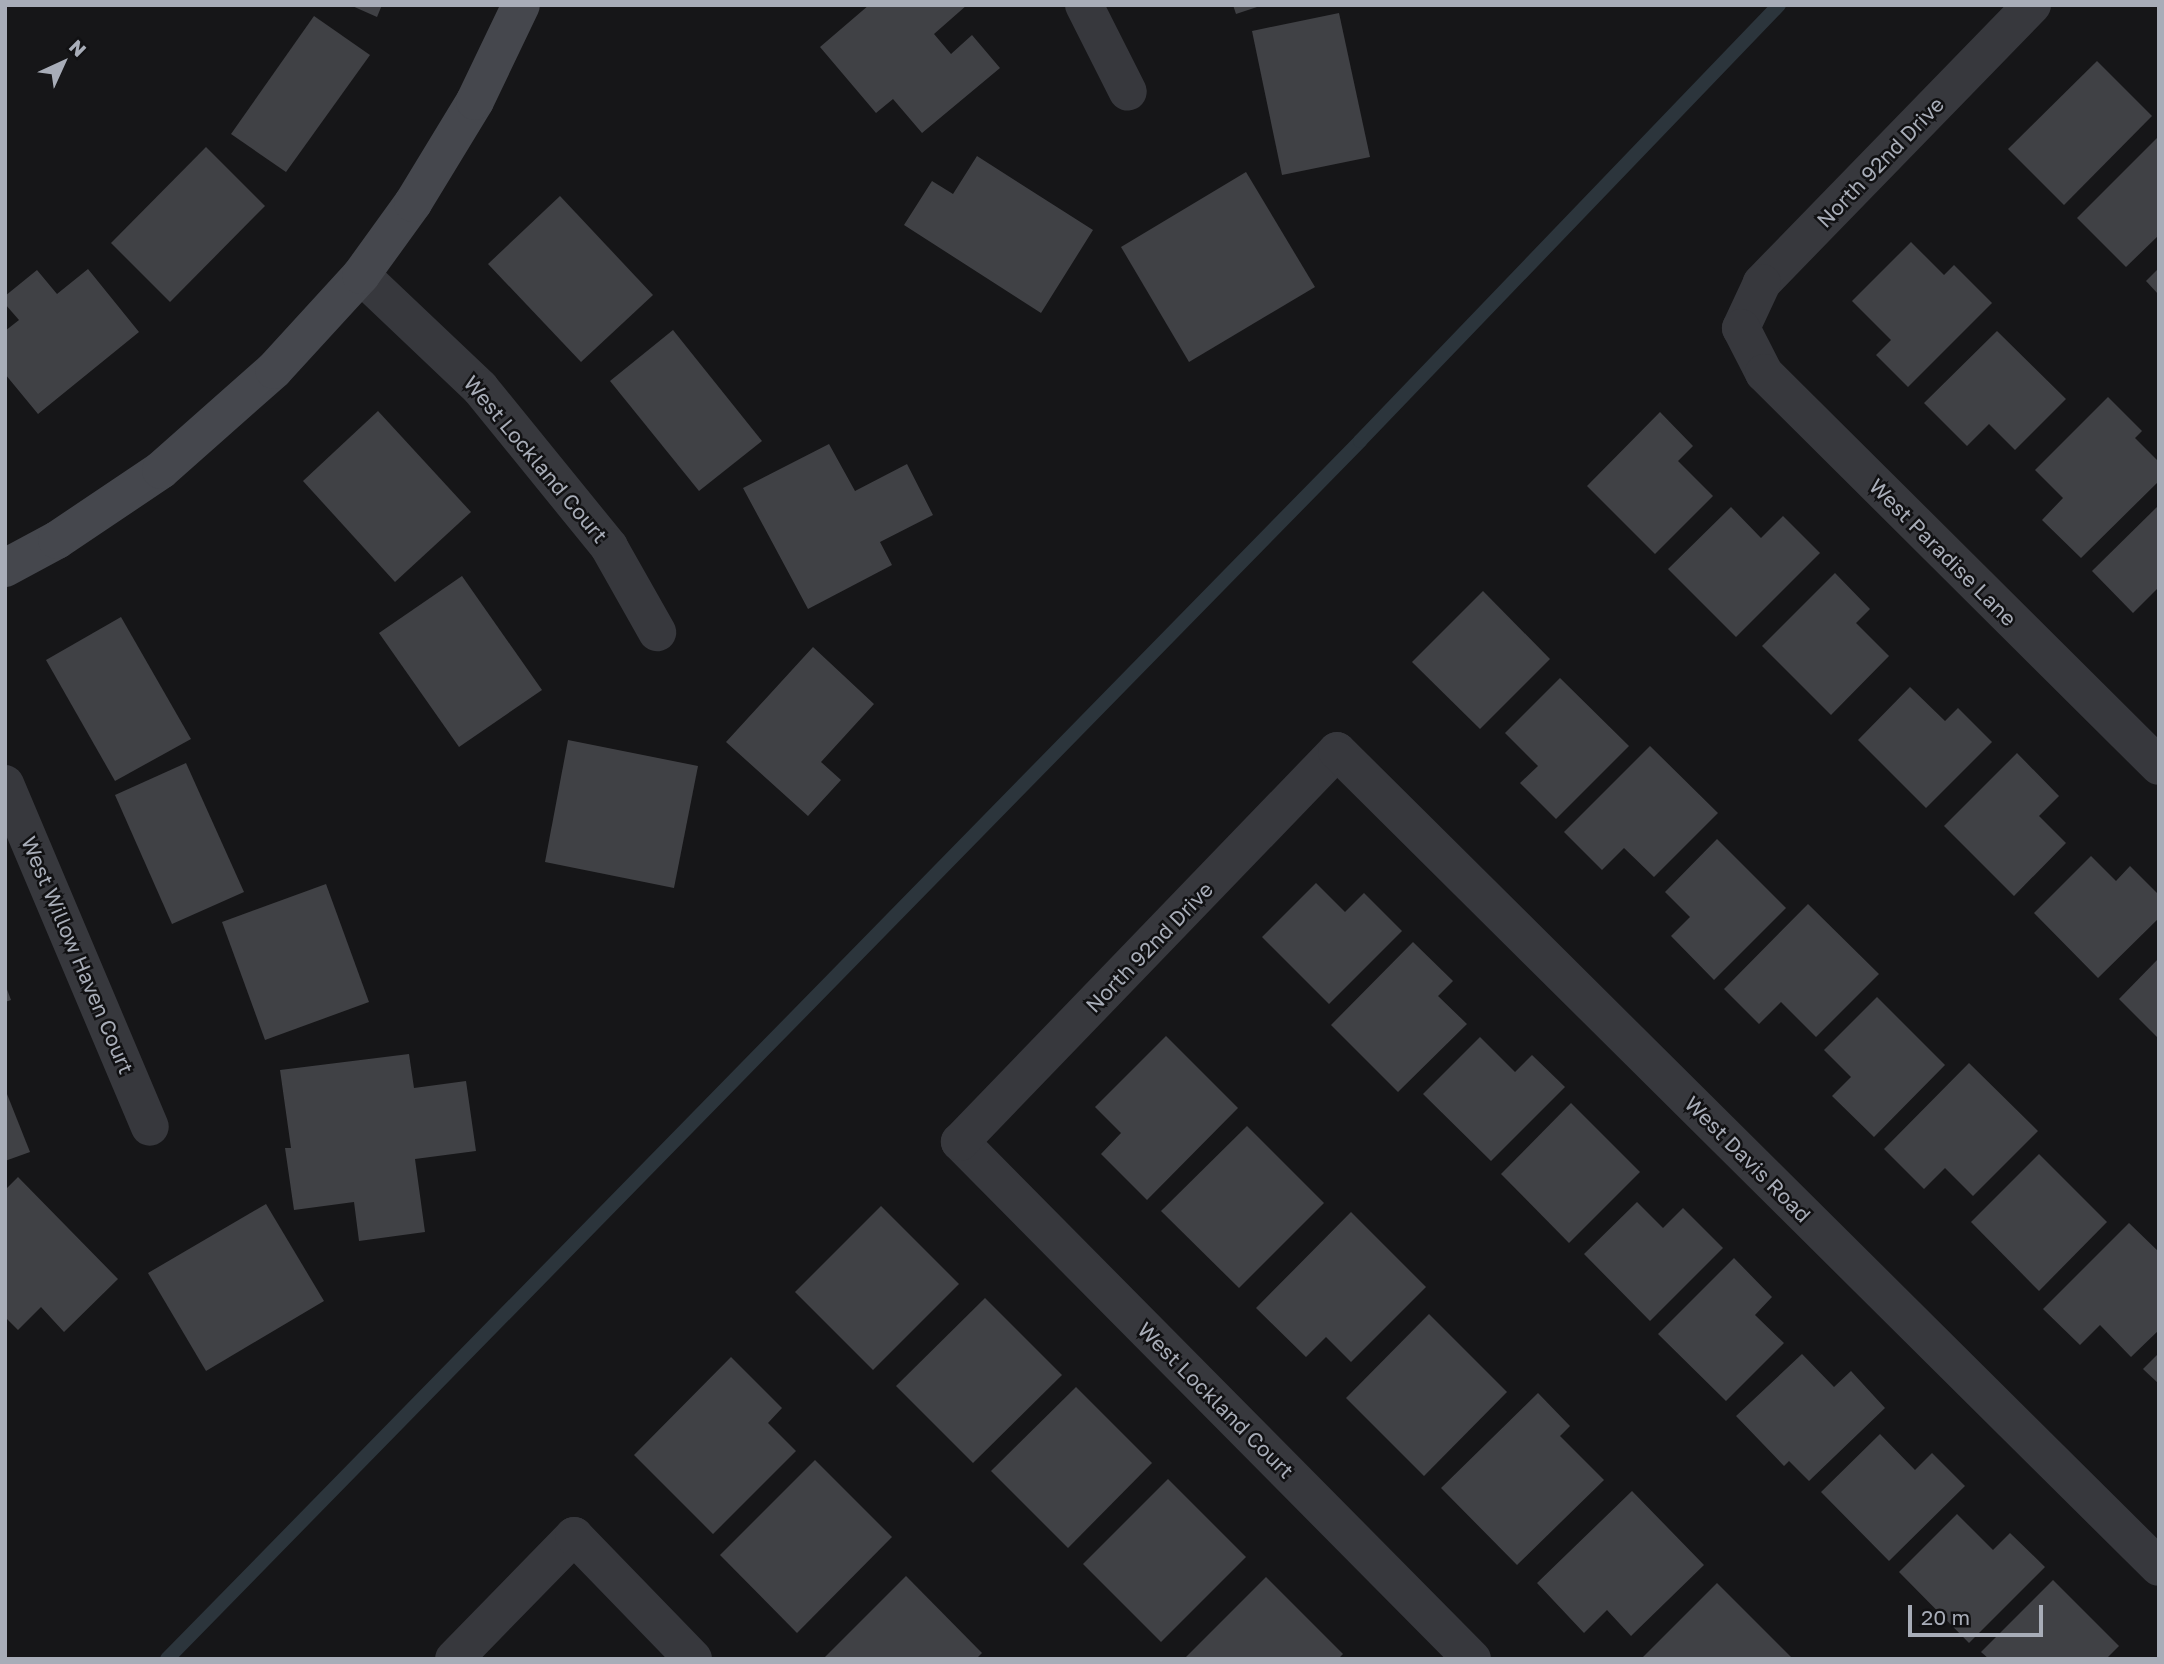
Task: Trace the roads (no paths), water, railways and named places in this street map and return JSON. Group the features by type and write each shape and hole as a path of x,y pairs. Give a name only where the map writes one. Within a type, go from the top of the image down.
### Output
{"street":[{"path":"5,568 57,540 161,470 274,370 361,275 413,203 474,101 521,5"},
{"path":"1084,5 1128,92"},
{"name":"North 92nd Drive","path":"1741,328 1762,283 2032,5"},
{"name":"West Lockland Court","path":"361,275 480,388 609,547 657,632"},
{"name":"West Paradise Lane","path":"1741,328 1764,373 2159,766"},
{"name":"North 92nd Drive","path":"960,1142 1337,751"},
{"name":"West Davis Road","path":"1337,751 2159,1567"},
{"name":"West Willow Haven Court","path":"5,783 150,1127"},
{"name":"West Lockland Court","path":"960,1142 1472,1659"},
{"path":"454,1659 574,1536 693,1659"}],"waterway":[{"path":"167,1659 1360,441 1779,5"}]}
